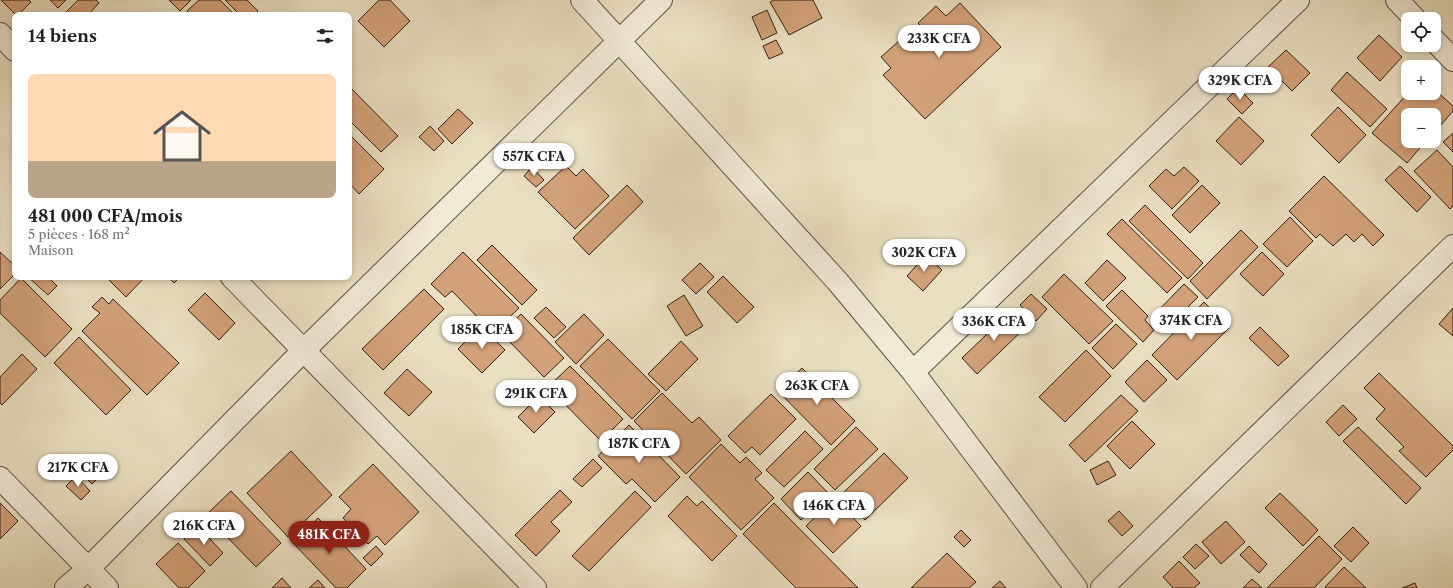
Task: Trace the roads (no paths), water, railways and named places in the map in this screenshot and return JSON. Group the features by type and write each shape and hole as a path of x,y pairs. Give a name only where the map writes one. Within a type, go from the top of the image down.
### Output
{"street":[{"path":"582,0 838,282 913,372 1076,588"},
{"path":"66,588 88,568 303,351 661,0"},
{"path":"913,372 1298,0"},
{"path":"1397,0 1408,12"},
{"path":"0,34 12,47"},
{"path":"1441,47 1453,60"},
{"path":"1102,588 1453,246"},
{"path":"235,280 535,588"},
{"path":"0,478 107,588"}]}
